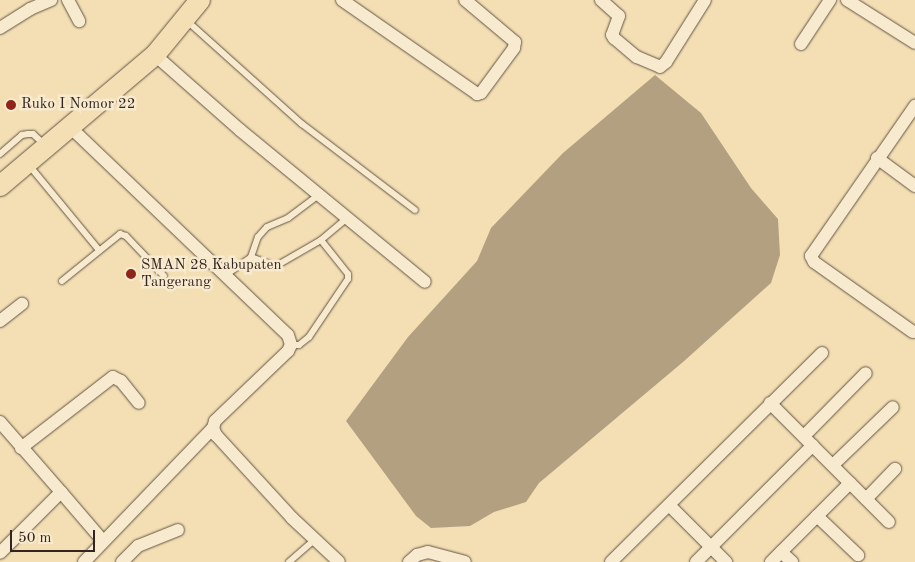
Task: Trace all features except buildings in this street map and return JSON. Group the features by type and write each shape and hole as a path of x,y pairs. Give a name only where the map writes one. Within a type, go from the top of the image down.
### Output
{"main road":[{"path":"0,186 155,55 200,0"}],"street":[{"path":"0,28 27,5 51,0"},
{"path":"68,0 79,21"},
{"path":"342,0 477,94 480,93 508,56 515,42 465,0"},
{"path":"601,0 619,16 612,35 614,38 637,57 660,67 666,62 705,0"},
{"path":"801,44 830,0"},
{"path":"847,0 915,43"},
{"path":"155,55 210,105 425,282"},
{"path":"913,332 814,262 811,256 877,158 915,106"},
{"path":"70,127 227,274 288,335 291,345 288,351 215,421 213,428 84,562"},
{"path":"877,158 915,186"},
{"path":"0,321 22,304"},
{"path":"611,562 822,353"},
{"path":"696,562 712,547 808,441 866,373"},
{"path":"21,448 113,377 121,380 139,403"},
{"path":"770,403 890,522"},
{"path":"833,465 893,407"},
{"path":"0,422 103,541"},
{"path":"213,428 216,435 314,540 338,562"},
{"path":"866,499 895,469"},
{"path":"771,562 850,483"},
{"path":"0,553 61,492"},
{"path":"669,505 726,562"},
{"path":"818,516 858,555"},
{"path":"122,562 138,546 178,530"},
{"path":"409,562 416,555 428,552 465,562"},
{"path":"781,552 792,562"}],"lane":[{"path":"185,19 302,124 415,210"},
{"path":"0,154 22,135 33,134 46,146"},
{"path":"27,163 99,250"},
{"path":"227,274 251,256 262,231 288,218 319,195"},
{"path":"251,256 276,266 320,240 347,218"},
{"path":"62,281 120,234 126,236 164,276"},
{"path":"291,345 299,345 309,336 348,280 348,274 320,240"},
{"path":"289,562 314,540"}],"shaded area":[{"path":"655,75 701,113 751,188 778,219 780,255 771,283 683,362 539,483 526,502 494,512 470,526 431,528 416,516 346,421 408,337 477,261 491,228 563,153"}],"place":[{"name":"Ruko I Nomor 22","path":"11,105"},
{"name":"SMAN 28 Kabupaten Tangerang","path":"131,274"}]}
